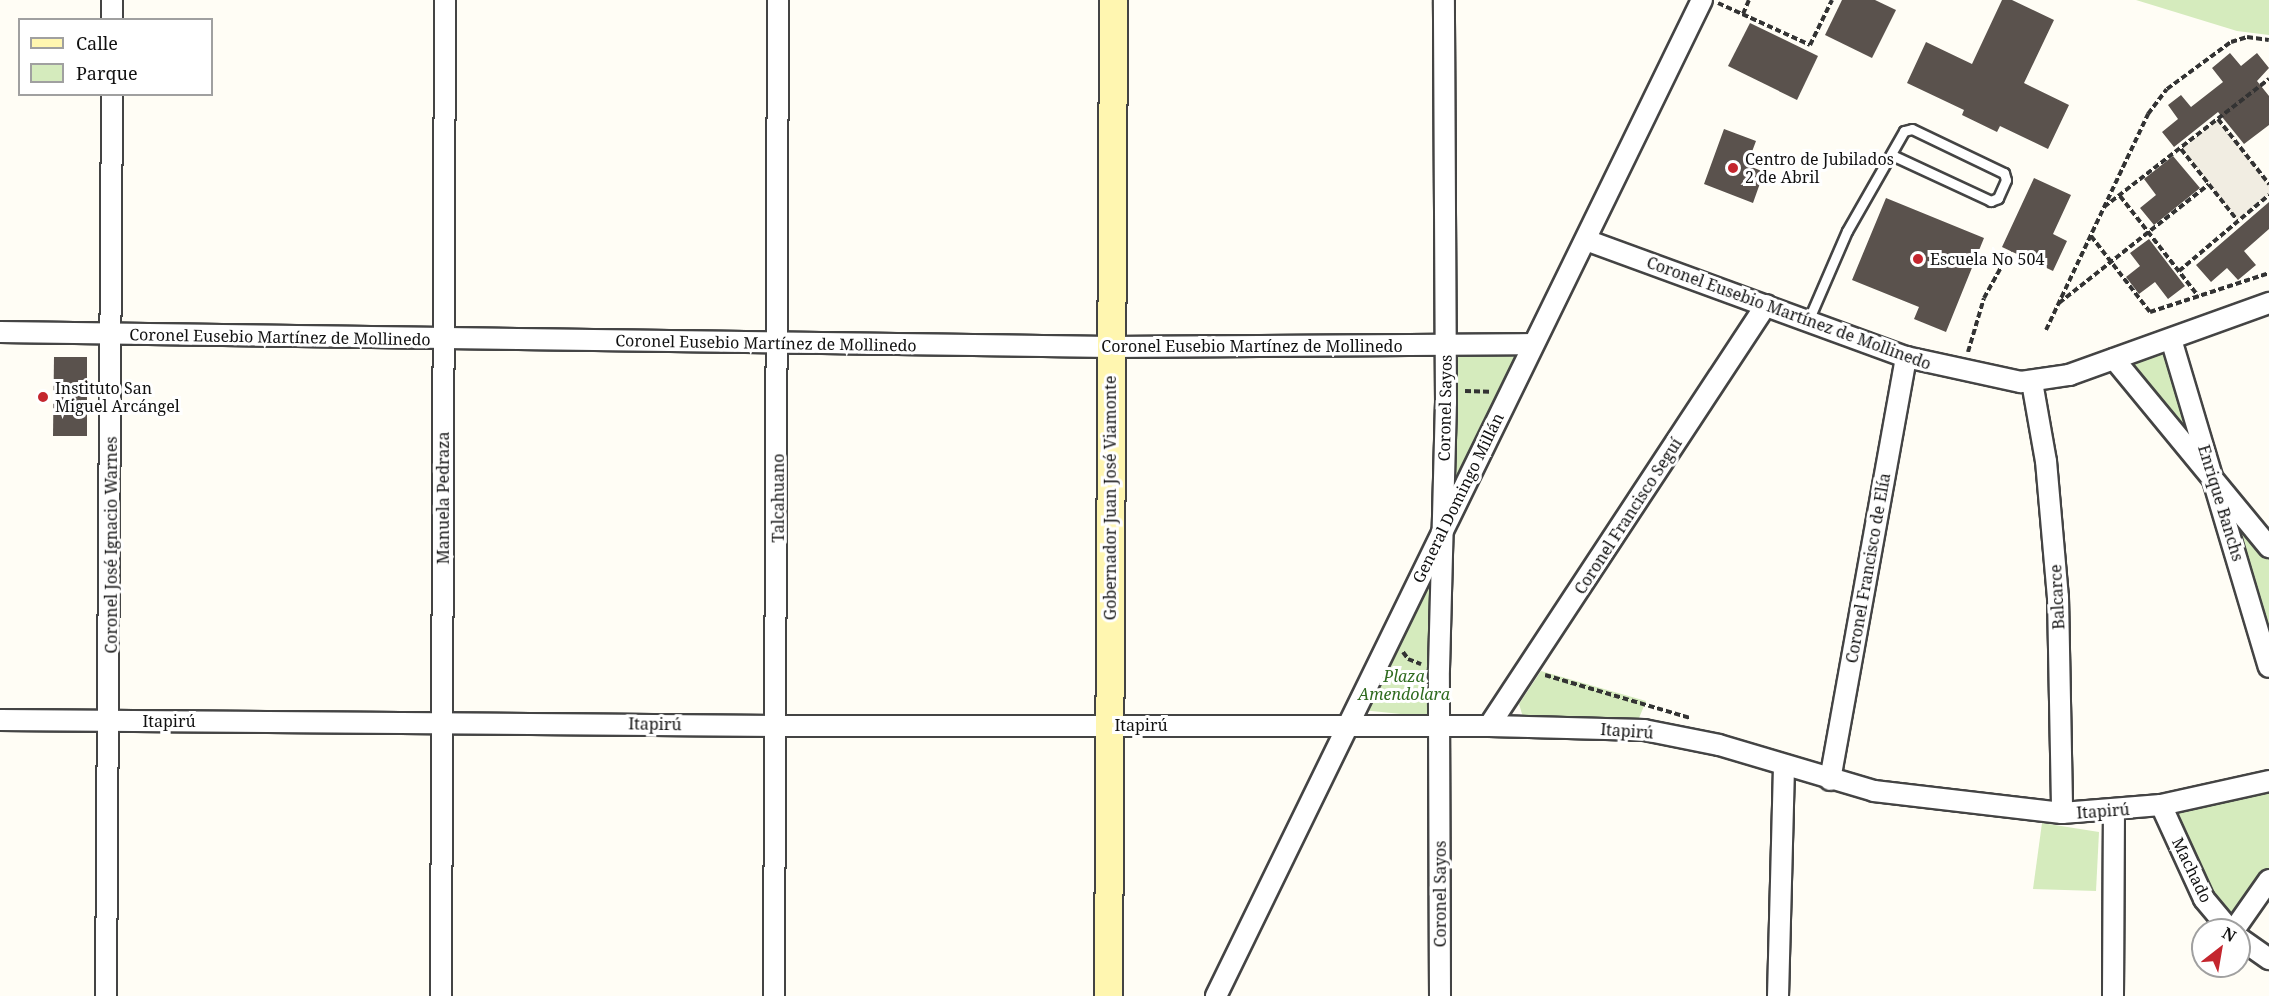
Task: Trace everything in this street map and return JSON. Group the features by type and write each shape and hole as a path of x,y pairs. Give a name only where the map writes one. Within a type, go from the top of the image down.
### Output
{"street":[{"path":"112,0 112,18"},
{"name":"Manuela Pedraza","path":"441,996 445,0"},
{"name":"Talcahuano","path":"774,996 779,342 778,0"},
{"name":"Gobernador Juan José Viamonte","path":"1108,996 1113,0"},
{"name":"Coronel Sayos","path":"1440,996 1441,726 1439,669 1446,402 1444,0"},
{"name":"General Domingo Millán","path":"1216,996 1701,0"},
{"name":"Coronel José Ignacio Warnes","path":"106,996 112,96"},
{"name":"Coronel Eusebio Martínez de Mollinedo","path":"1586,240 1906,357 1963,371 2032,382 2114,360 2269,303"},
{"name":"Coronel Francisco Seguí","path":"1490,726 1766,305"},
{"name":"Coronel Eusebio Martínez de Mollinedo","path":"0,332 444,340 1110,347 1533,344"},
{"name":"Enrique Banchs","path":"2171,339 2218,489 2269,667"},
{"name":"Coronel Francisco de Elía","path":"1830,780 1906,357"},
{"path":"2114,360 2218,489 2269,547"},
{"name":"Balcarce","path":"2032,382 2046,461 2058,597 2062,813"},
{"name":"Itapirú","path":"0,720 442,721 777,726 1490,726 1644,730 1698,740 1830,780 1934,801 2062,813 2114,812 2162,805 2269,781"},
{"path":"1778,996 1784,765"},
{"name":"Machado","path":"2162,805 2204,899 2221,918"},
{"path":"2113,996 2114,812"},
{"path":"2241,918 2269,880"},
{"path":"2251,946 2269,959"}],"lane":[{"path":"1808,321 1847,231 1904,131 1912,129 2004,173 2006,180 1998,198 1991,201 1892,155"}],"path":[{"path":"1712,0 1810,45 1832,0"},
{"path":"1743,14 1749,0"},
{"path":"2046,330 2148,114 2167,89 2231,42 2247,37 2269,40"},
{"path":"2104,208 2268,82"},
{"path":"2217,120 2269,184"},
{"path":"2181,149 2237,220"},
{"path":"2059,303 2209,184"},
{"path":"2178,272 2269,195"},
{"path":"2120,196 2198,296"},
{"path":"2091,236 2150,312 2269,273"},
{"path":"1963,371 1984,298 2010,251"},
{"path":"1446,402 1468,389 1508,396"},
{"path":"1388,642 1399,648 1408,659 1439,669"},
{"path":"1527,670 1698,721"}],"green space":[{"path":"2136,0 2269,0 2269,35 2237,31"},
{"path":"2171,339 2218,489 2114,360"},
{"path":"1533,344 1444,527 1446,345"},
{"path":"2218,489 2269,547 2269,667"},
{"name":"Plaza Amendolara","path":"1444,527 1430,717 1362,710"},
{"path":"1541,671 1646,701 1637,723 1523,717 1519,704"},
{"path":"2269,781 2269,880 2239,918 2223,918 2161,805"},
{"path":"2042,823 2099,832 2096,891 2033,889"}],"shaded area":[{"path":"2218,119 2269,184 2269,195 2237,220 2181,149"}],"building":[{"path":"1842,0 1875,0 1896,10 1872,58 1825,35"},
{"path":"2002,0 2012,0 2054,20 2024,83 2069,105 2048,149 2000,126 1997,132 1962,115 1964,110 1907,83 1926,42 1972,64"},
{"path":"1750,23 1818,56 1797,100 1728,66"},
{"path":"2230,53 2241,66 2257,53 2269,68 2257,81 2269,96 2269,125 2244,144 2218,112 2174,147 2162,132 2178,119 2168,105 2181,95 2191,107 2223,82 2212,68"},
{"name":"Centro de Jubilados 2 de Abril","path":"1724,129 1756,141 1747,165 1764,172 1753,203 1704,184"},
{"path":"2173,156 2200,188 2154,225 2140,208 2156,195 2144,179"},
{"path":"2034,178 2071,195 2053,234 2067,241 2053,271 2002,247"},
{"name":"Escuela No 504","path":"1886,198 1984,238 1946,332 1914,319 1919,307 1852,280"},
{"path":"2269,202 2269,229 2244,251 2256,265 2238,280 2227,268 2211,282 2196,265"},
{"path":"2149,239 2185,286 2168,299 2155,282 2139,294 2126,277 2140,266 2130,253"},
{"path":"54,357 87,357 87,436 53,436"}],"place":[{"name":"Centro de Jubilados 2 de Abril","path":"1733,168"},
{"name":"Escuela No 504","path":"1918,259"},
{"name":"Instituto San Miguel Arcángel","path":"43,397"}]}
